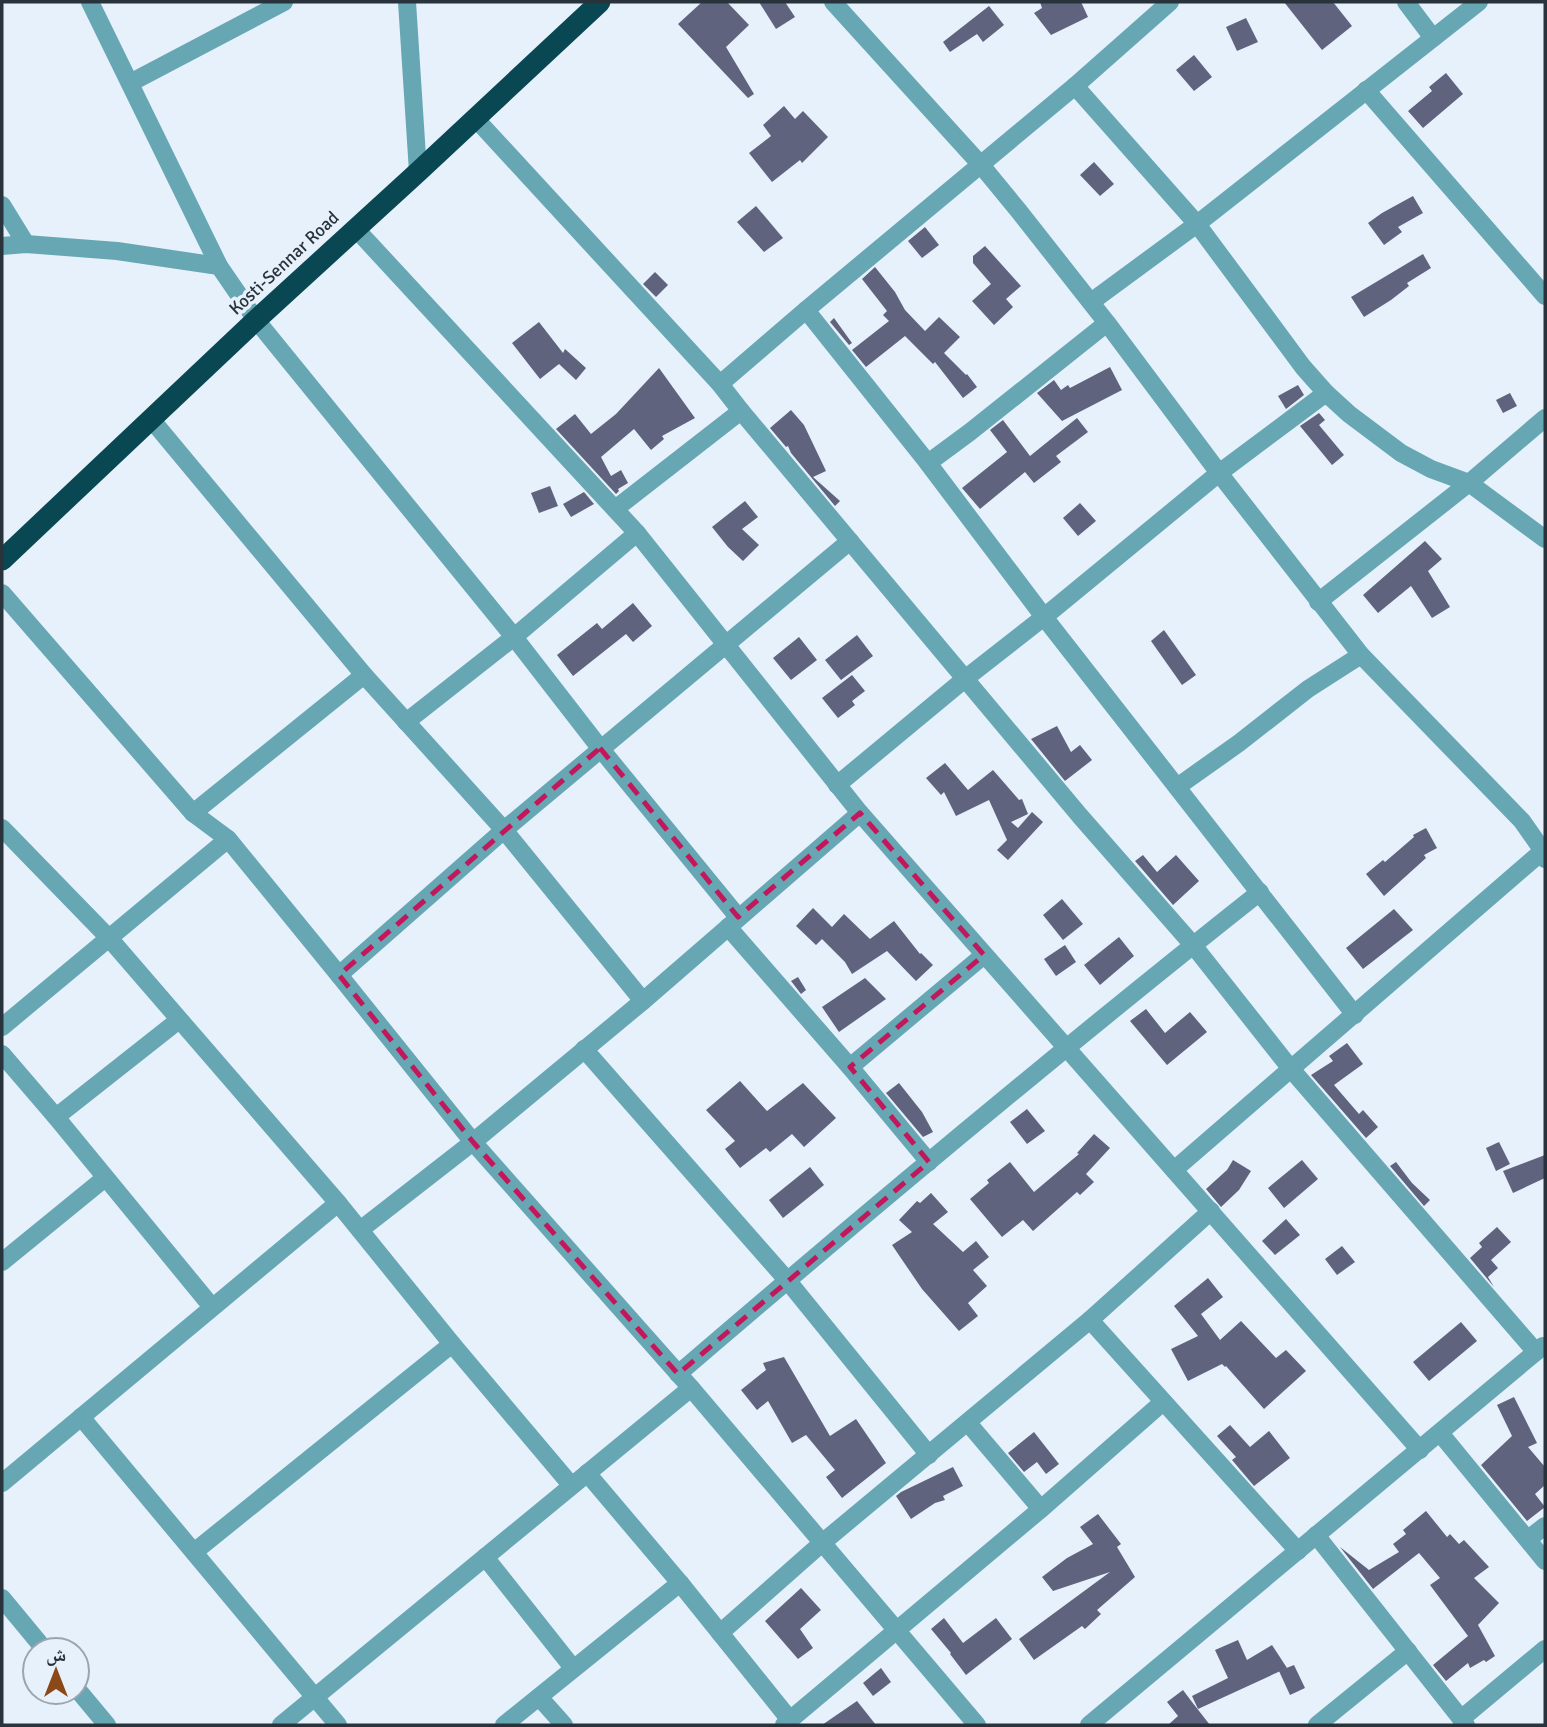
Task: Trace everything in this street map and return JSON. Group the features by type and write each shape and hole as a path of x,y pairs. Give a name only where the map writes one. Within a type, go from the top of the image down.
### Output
{"highway":[{"name":"Kosti-Sennar Road","path":"2,561 256,320 600,2"}],"street":[{"path":"90,2 219,266 256,320 514,637 733,922 929,1162"},
{"path":"130,83 284,2"},
{"path":"407,2 418,172"},
{"path":"833,2 981,165 1091,302 1219,473 1361,654 1522,821 1544,853 1174,1170"},
{"path":"1406,2 1433,38"},
{"path":"1091,302 1197,224 1479,2"},
{"path":"720,384 1075,86 1163,4"},
{"path":"1075,86 1197,224 1303,367 1326,393 1401,453 1431,469 1469,483 1545,539"},
{"path":"1366,90 1545,296"},
{"path":"475,118 720,384 1080,816 1193,945 1291,1069 1540,1348 1089,1725"},
{"path":"2,205 26,244"},
{"path":"356,229 637,533 860,813 1420,1450"},
{"path":"2,247 26,244 117,251 219,266"},
{"path":"806,310 928,463 1044,617 1355,1015"},
{"path":"928,463 1107,324"},
{"path":"837,785 1219,473 1326,393"},
{"path":"615,509 741,411"},
{"path":"1318,601 1469,483 1545,418"},
{"path":"151,419 364,675 504,830 643,1001"},
{"path":"406,722 514,637 637,533"},
{"path":"339,975 600,748 850,541"},
{"path":"2,593 193,813 228,839 473,1142 685,1381 977,1725"},
{"path":"1177,787 1240,743 1308,689 1361,654"},
{"path":"193,813 364,675"},
{"path":"360,1230 473,1142 643,1001 860,813"},
{"path":"2,828 108,938 338,1203 571,1485"},
{"path":"2,1027 228,839"},
{"path":"281,1725 587,1473 787,1280 1065,1048 1260,892"},
{"path":"850,1067 984,955"},
{"path":"56,1117 179,1020"},
{"path":"584,1049 787,1280 929,1455"},
{"path":"2,1054 212,1307"},
{"path":"2,1262 105,1178"},
{"path":"2,1483 338,1203"},
{"path":"720,1633 822,1543 1090,1320 1211,1211"},
{"path":"1090,1320 1298,1551"},
{"path":"194,1552 452,1344"},
{"path":"587,1473 680,1583 787,1723 898,1632 1163,1402"},
{"path":"81,1417 338,1725"},
{"path":"968,1423 1041,1509"},
{"path":"1440,1433 1545,1561"},
{"path":"1528,1539 1545,1526"},
{"path":"1316,1535 1464,1722 1545,1649"},
{"path":"485,1557 573,1668"},
{"path":"504,1725 680,1583"},
{"path":"2,1598 33,1636"},
{"path":"1317,1725 1408,1651"},
{"path":"539,1697 564,1725"},
{"path":"91,1706 107,1725"}],"highlighted area":[{"path":"600,748 738,917 860,813 984,955 850,1067 929,1162 678,1374 473,1142 339,975"}],"building":[{"path":"702,2 727,2 749,25 726,47 754,94 748,98 678,24"},
{"path":"759,2 785,2 795,17 776,29"},
{"path":"1040,2 1081,2 1088,17 1051,35 1034,13 1042,8"},
{"path":"1284,2 1333,2 1352,26 1322,50"},
{"path":"989,6 1004,25 983,42 977,34 950,52 943,42"},
{"path":"1246,18 1258,42 1237,51 1226,27"},
{"path":"1194,55 1212,77 1194,91 1176,70"},
{"path":"1446,73 1463,94 1423,128 1408,111 1432,91 1429,87"},
{"path":"784,106 795,119 803,111 828,137 802,163 800,160 772,182 749,153 771,136 763,125"},
{"path":"1094,162 1114,184 1100,196 1080,175"},
{"path":"1413,196 1423,213 1398,227 1402,232 1384,245 1368,223"},
{"path":"756,206 783,238 764,252 737,222"},
{"path":"925,227 939,245 922,258 908,241"},
{"path":"985,246 1021,286 1006,299 1013,307 994,325 972,301 991,284 973,263 973,256"},
{"path":"1423,254 1431,268 1407,283 1409,286 1391,300 1364,317 1351,297"},
{"path":"875,267 905,310 925,331 939,317 960,337 944,353 977,387 963,398 935,362 933,364 905,336 866,367 852,350 889,321 883,315 887,311 862,279"},
{"path":"655,272 668,285 656,297 643,284"},
{"path":"834,318 852,343 849,345 830,322"},
{"path":"539,322 563,353 565,349 586,368 576,380 559,364 540,379 512,343"},
{"path":"1110,367 1122,390 1062,421 1037,393 1054,380 1061,390 1068,385 1070,388"},
{"path":"659,368 695,418 662,436 664,439 651,450 634,429 601,457 611,476 621,470 628,483 618,489 616,494 556,429 575,414 591,434 616,414"},
{"path":"1298,385 1304,395 1286,409 1278,396"},
{"path":"1510,393 1517,406 1503,413 1496,400"},
{"path":"791,410 804,425 826,471 813,477 840,501 835,506 788,446 786,447 770,428"},
{"path":"1319,413 1325,420 1319,425 1344,455 1332,465 1300,426"},
{"path":"1077,418 1088,432 1056,456 1061,462 1034,483 1025,472 980,509 962,488 1007,452 990,430 1003,420 1030,456"},
{"path":"550,486 558,506 539,513 531,493"},
{"path":"584,492 594,504 571,517 563,504"},
{"path":"745,501 758,517 742,529 759,545 743,561 712,527"},
{"path":"1080,503 1096,521 1078,536 1063,518"},
{"path":"1425,541 1442,559 1428,571 1450,607 1432,618 1411,586 1378,613 1363,595"},
{"path":"633,603 652,626 633,642 626,634 573,676 557,655 597,623 602,629"},
{"path":"1164,630 1196,675 1182,685 1151,641"},
{"path":"857,635 873,656 841,680 825,660"},
{"path":"799,637 817,660 791,680 773,658"},
{"path":"852,675 865,691 852,701 855,705 838,718 822,698"},
{"path":"1057,726 1071,752 1080,745 1092,760 1065,781 1031,739"},
{"path":"945,763 968,790 993,770 1019,800 1022,799 1028,814 1011,822 1018,828 1032,812 1043,822 1008,860 997,850 1007,840 989,800 956,816 944,792 941,795 926,778"},
{"path":"1426,828 1437,848 1424,855 1426,858 1384,896 1366,874 1383,860 1385,862 1414,837 1413,835"},
{"path":"1143,855 1157,872 1176,855 1199,881 1173,905 1135,861"},
{"path":"1062,899 1083,924 1063,940 1043,915"},
{"path":"813,908 832,927 844,914 870,939 894,921 920,954 933,965 916,981 887,951 852,974 845,962 822,939 816,945 796,926"},
{"path":"1394,909 1413,930 1363,969 1346,948"},
{"path":"1119,937 1134,956 1100,985 1084,965"},
{"path":"1065,945 1076,962 1056,976 1044,959"},
{"path":"798,977 806,990 801,994 791,981"},
{"path":"865,978 886,999 839,1032 822,1007"},
{"path":"1146,1009 1165,1033 1190,1012 1207,1032 1167,1065 1130,1021"},
{"path":"1347,1043 1363,1064 1334,1085 1359,1114 1363,1110 1378,1127 1366,1138 1311,1075 1333,1061 1329,1056"},
{"path":"740,1081 767,1111 803,1083 836,1118 804,1147 792,1134 770,1152 766,1148 740,1168 725,1149 735,1141 706,1110"},
{"path":"899,1083 922,1112 933,1132 923,1137 886,1093"},
{"path":"1027,1109 1045,1131 1027,1144 1010,1122"},
{"path":"1094,1134 1110,1148 1086,1174 1094,1182 1080,1195 1077,1192 1033,1231 1023,1220 1002,1237 970,1199 989,1183 987,1180 1010,1162 1034,1192 1079,1154 1077,1153"},
{"path":"1499,1142 1510,1164 1496,1171 1486,1148"},
{"path":"1545,1155 1545,1178 1513,1193 1503,1171"},
{"path":"1233,1160 1251,1171 1239,1190 1221,1207 1206,1189 1227,1170"},
{"path":"1302,1160 1318,1179 1284,1208 1268,1188"},
{"path":"1396,1162 1430,1200 1424,1206 1390,1166"},
{"path":"810,1167 824,1185 783,1218 769,1200"},
{"path":"931,1193 948,1212 933,1224 963,1252 976,1241 989,1257 973,1270 987,1286 968,1303 978,1316 959,1331 922,1289 892,1245 912,1232 899,1220 917,1201 920,1203"},
{"path":"1286,1219 1300,1235 1275,1255 1262,1241"},
{"path":"1497,1227 1511,1242 1491,1260 1498,1268 1488,1277 1494,1287 1470,1258 1482,1247 1479,1243"},
{"path":"1342,1246 1355,1262 1337,1275 1325,1259"},
{"path":"1208,1278 1223,1297 1201,1314 1220,1340 1241,1321 1276,1358 1286,1350 1306,1371 1264,1409 1222,1364 1188,1381 1171,1349 1198,1336 1174,1306"},
{"path":"1461,1322 1477,1341 1429,1381 1413,1362"},
{"path":"784,1357 830,1436 856,1419 886,1463 842,1498 826,1477 835,1470 806,1435 792,1443 768,1401 757,1410 741,1390 766,1370 763,1363"},
{"path":"1514,1397 1537,1443 1528,1447 1545,1467 1545,1485 1535,1494 1545,1507 1527,1521 1481,1465 1512,1436 1497,1405"},
{"path":"1230,1425 1250,1447 1269,1431 1290,1458 1254,1486 1232,1460 1236,1457 1217,1436"},
{"path":"1034,1432 1059,1464 1046,1474 1037,1462 1024,1472 1008,1453"},
{"path":"953,1467 963,1486 943,1496 945,1500 935,1503 911,1519 896,1496"},
{"path":"1426,1511 1447,1537 1450,1534 1459,1544 1464,1540 1489,1567 1474,1578 1499,1603 1478,1625 1495,1656 1470,1668 1468,1663 1446,1681 1433,1665 1468,1636 1430,1585 1440,1578 1419,1553 1373,1589 1340,1547 1369,1570 1399,1552 1393,1544 1406,1534 1403,1530"},
{"path":"1098,1514 1121,1544 1117,1547 1135,1577 1097,1610 1101,1614 1085,1629 1082,1626 1034,1660 1019,1639 1110,1572 1053,1591 1042,1577 1067,1558 1093,1544 1080,1527"},
{"path":"801,1588 821,1610 800,1629 813,1648 798,1659 765,1621"},
{"path":"944,1618 963,1643 996,1618 1012,1639 966,1675 931,1629"},
{"path":"1238,1640 1247,1660 1272,1645 1287,1668 1198,1709 1192,1696 1228,1678 1215,1650"},
{"path":"1294,1665 1305,1688 1290,1695 1279,1671"},
{"path":"881,1668 891,1682 873,1696 863,1683"},
{"path":"1183,1690 1210,1725 1168,1725 1178,1716 1167,1702"},
{"path":"857,1701 876,1725 822,1725"}]}
